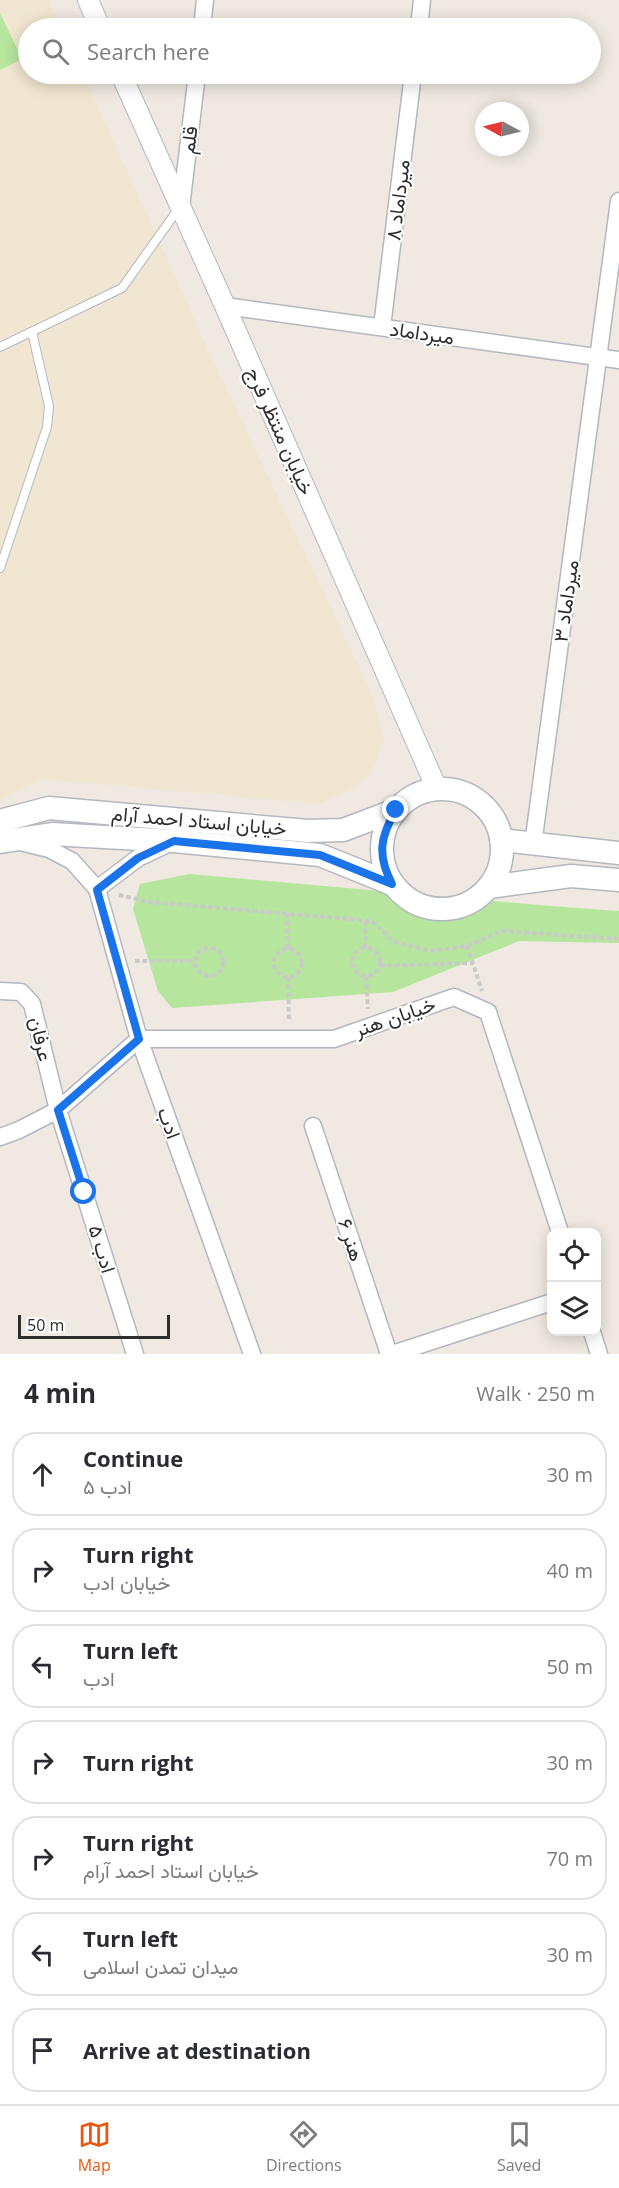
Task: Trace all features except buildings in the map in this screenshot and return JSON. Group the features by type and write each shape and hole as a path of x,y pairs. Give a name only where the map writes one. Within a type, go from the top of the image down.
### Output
{"main road":[{"path":"437,789 459,791 479,802 494,819 501,840 500,864 489,887 467,904 440,910 413,903 392,884 384,869 381,853 385,830 396,810 414,795 437,789"},
{"name":"خیابان استاد احمد آرام","path":"3,834 48,808 308,831 343,830 396,810"},
{"name":"خیابان استاد احمد آرام","path":"3,834 52,834 174,841 320,855 392,884"},
{"path":"501,840 619,853"},
{"path":"489,887 571,876 619,880"}],"street":[{"path":"88,0 96,18"},
{"path":"203,18 205,0"},
{"path":"420,18 422,0"},
{"name":"خیابان منتظر فرج","path":"126,84 437,789"},
{"name":"قلم","path":"181,207 196,84"},
{"name":"میرداماد ۸","path":"382,327 412,84"},
{"name":"میرداماد ۳","path":"533,845 619,201"},
{"name":"میرداماد","path":"225,306 619,360"},
{"path":"3,834 49,849 72,861 97,890 138,858 174,841"},
{"name":"ادب","path":"97,890 139,1039 252,1354"},
{"name":"عرفان","path":"0,991 21,992 33,1004 58,1110"},
{"name":"خیابان هنر","path":"139,1039 334,1039 454,997 488,1012"},
{"path":"488,1012 558,1228"},
{"path":"0,1137 20,1130 58,1110 139,1039"},
{"name":"ادب ۵","path":"58,1110 135,1354"},
{"name":"هنر ۶","path":"313,1126 390,1354 547,1304"},
{"path":"593,1336 599,1354"}],"lane":[{"path":"2,344 32,332 122,288 181,207"},
{"path":"0,568 47,427 49,406 32,332"}],"path":[{"path":"97,890 150,902 372,921 394,942 432,951 467,946 502,931 619,939"},
{"path":"287,914 287,948"},
{"path":"365,948 366,920"},
{"path":"467,946 488,1012"},
{"path":"208,948 217,951 223,959 222,969 215,976 205,976 197,970 195,961 199,952 208,948"},
{"path":"287,948 295,950 301,957 302,966 297,974 288,977 280,975 274,968 274,959 279,951 287,948"},
{"path":"365,948 374,950 380,957 380,966 375,974 366,977 358,974 352,967 352,958 357,951 365,948"},
{"path":"117,962 195,961"},
{"path":"380,966 473,963"},
{"path":"288,977 289,1038"},
{"path":"366,977 370,1026"}],"shaded area":[{"path":"0,0 49,0 57,18 18,18 18,84 88,84 217,369 372,694 384,739 371,773 347,792 319,804 44,779 0,800"}],"green space":[{"path":"0,13 18,51 18,61 0,70"},
{"path":"189,874 619,911 619,943 519,941 393,992 172,1008 158,991 133,909 140,884"}],"route":[{"path":"84,1192 58,1110 139,1039 97,890 138,858 174,841 320,855 392,884 384,869 381,853 385,830 396,810"}]}
